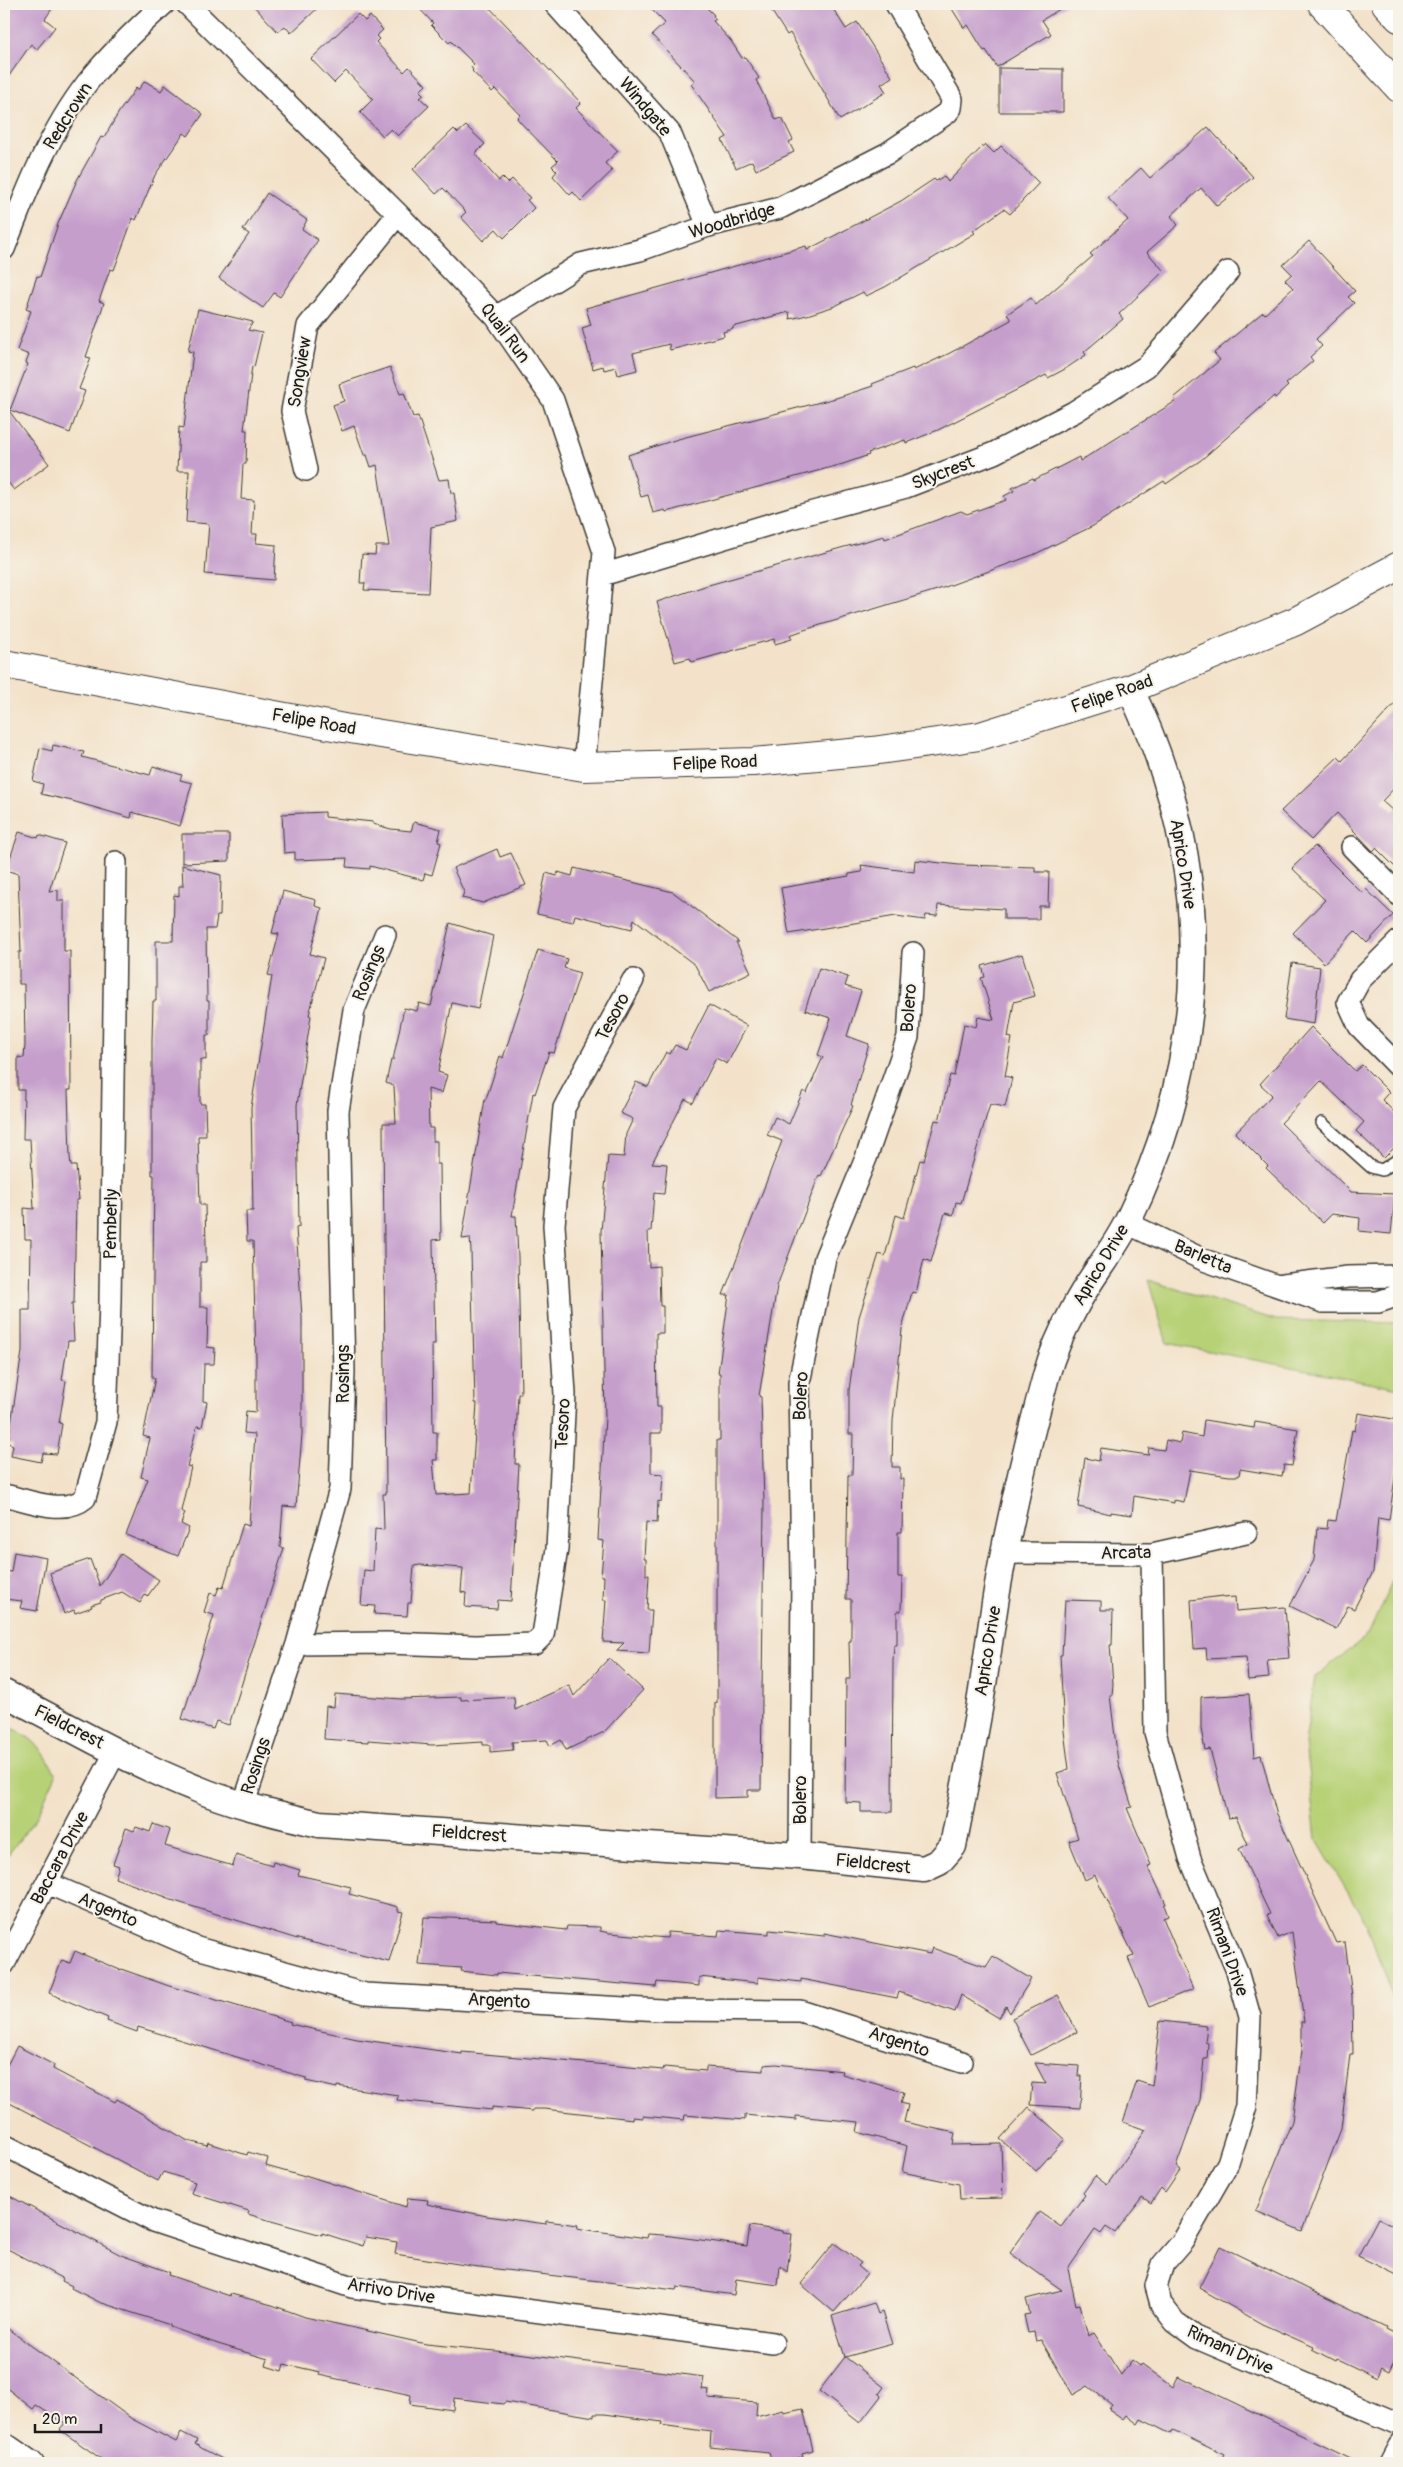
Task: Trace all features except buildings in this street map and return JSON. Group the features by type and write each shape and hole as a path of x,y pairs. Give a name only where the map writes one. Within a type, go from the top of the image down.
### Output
{"main road":[{"path":"1322,4 1399,88"},
{"path":"1386,4 1399,18"},
{"name":"Felipe Road","path":"4,664 344,728 584,767 753,762 872,751 980,736 1130,690 1296,621 1399,566"}],"street":[{"name":"Redcrown","path":"4,249 37,167 86,84 109,57 164,4"},
{"name":"Quail Run","path":"187,4 398,214 496,317 553,400 604,552 584,767"},
{"name":"Windgate","path":"555,4 670,133 708,226"},
{"name":"Woodbridge","path":"496,317 580,264 640,250 708,226 780,208 888,153 947,113 951,108 952,100 896,4"},
{"name":"Songview","path":"306,470 292,411 308,326 398,214"},
{"name":"Skycrest","path":"602,575 791,518 906,488 994,453 1074,412 1147,366 1228,272"},
{"name":"Aprico Drive","path":"953,1846 1004,1554 1047,1373 1074,1309 1127,1223 1162,1140 1181,1074 1192,994 1190,887 1170,793 1150,731 1130,690"},
{"path":"1352,847 1399,895"},
{"name":"Pemberly","path":"4,1494 63,1507 77,1505 85,1498 106,1422 110,1302 116,862"},
{"name":"Rosings","path":"243,1806 297,1644 340,1489 344,1370 338,1111 354,1010 385,935"},
{"path":"1399,941 1360,980 1348,1002 1359,1026 1399,1067"},
{"name":"Bolero","path":"800,1856 802,1576 798,1382 825,1258 866,1158 908,1037 913,953"},
{"name":"Tesoro","path":"297,1644 387,1643 476,1646 534,1644 543,1636 557,1549 565,1394 554,1226 564,1108 633,980"},
{"name":"Barletta","path":"1127,1223 1204,1260 1323,1302 1378,1302 1399,1296"},
{"name":"Barletta","path":"1280,1286 1348,1277 1399,1276"},
{"name":"Arcata","path":"1004,1554 1152,1554 1246,1533"},
{"name":"Rimani Drive","path":"1152,1554 1156,1732 1190,1858 1238,1971 1250,2017 1246,2106 1228,2162 1183,2241 1163,2264 1156,2286 1161,2304 1175,2322 1197,2338 1399,2424"},
{"name":"Fieldcrest","path":"4,1693 116,1751 194,1788 243,1806 320,1824 800,1856 924,1868 939,1862 953,1846"},
{"name":"Baccara Drive","path":"4,1964 116,1751"},
{"name":"Argento","path":"47,1883 197,1948 365,1994 662,2010 800,2011 962,2062"},
{"name":"Arrivo Drive","path":"4,2145 153,2221 352,2287 773,2343"},
{"path":"4,2443 34,2463"},
{"path":"1390,2463 1399,2446"}],"lane":[{"path":"1322,1123 1371,1167 1382,1170 1399,1159"}],"green space":[{"path":"1148,1280 1276,1320 1399,1323 1399,1388 1167,1343"},
{"path":"1399,1566 1399,2015 1366,1923 1316,1839 1305,1743 1315,1677 1368,1635"},
{"path":"4,1725 23,1734 36,1744 56,1775 36,1818 4,1860"}]}
